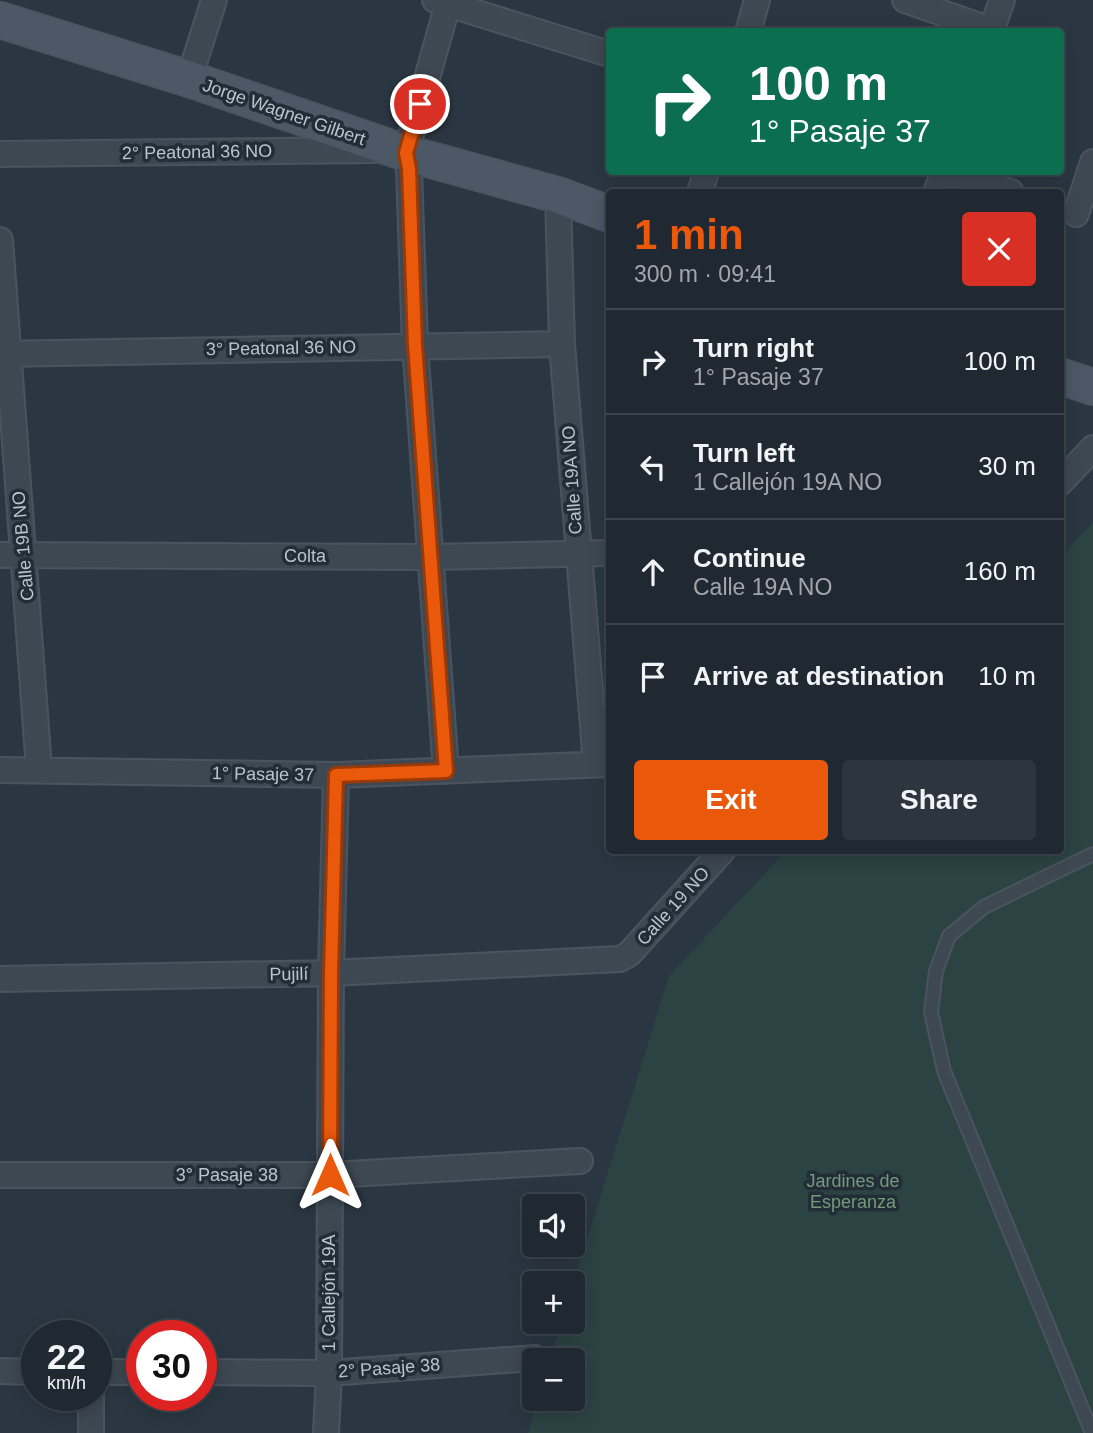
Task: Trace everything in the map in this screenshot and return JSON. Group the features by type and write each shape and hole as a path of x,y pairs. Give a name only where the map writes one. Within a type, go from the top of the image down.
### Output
{"street":[{"path":"189,79 214,0"},
{"path":"749,28 757,0"},
{"path":"905,0 983,28"},
{"path":"992,28 1002,0"},
{"path":"446,771 415,345 409,169 400,151 444,2 606,53"},
{"name":"Jorge Wagner Gilbert","path":"0,20 189,79 400,151 558,195 606,213"},
{"name":"2° Peatonal 36 NO","path":"0,154 400,151"},
{"path":"1076,214 1093,162"},
{"path":"955,175 1001,189"},
{"name":"Calle 19A NO","path":"558,195 562,344 578,555 603,764"},
{"name":"Calle 19B NO","path":"0,240 12,555 39,769"},
{"name":"3° Peatonal 36 NO","path":"3,354 562,344"},
{"path":"1064,377 1093,387"},
{"path":"1064,479 1093,448"},
{"name":"Colta","path":"12,555 432,557 606,554"},
{"name":"1° Pasaje 37","path":"0,770 336,775 603,764"},
{"name":"1 Callejón 19A","path":"326,1433 336,775"},
{"name":"Calle 19 NO","path":"620,959 629,954 719,854"},
{"name":"Pujilí","path":"0,979 331,973 620,959"},
{"name":"3° Pasaje 38","path":"0,1175 330,1175 580,1161"},
{"name":"2° Pasaje 38","path":"217,1372 329,1373 522,1359"},
{"path":"0,1371 21,1372"},
{"path":"91,1411 91,1433"}],"lane":[{"path":"1092,1433 944,1071 931,1012 936,971 949,936 984,907 1093,854"}],"green space":[{"name":"Jardines de Esperanza","path":"1093,522 1093,1433 528,1433 534,1411 585,1411 585,1348 554,1348 558,1334 585,1334 585,1271 577,1271 582,1257 585,1257 585,1246 669,976 783,854 1064,854 1064,554"}],"route":[{"path":"330,1175 336,775 446,771 415,345 409,169 406,153 420,104"}]}
